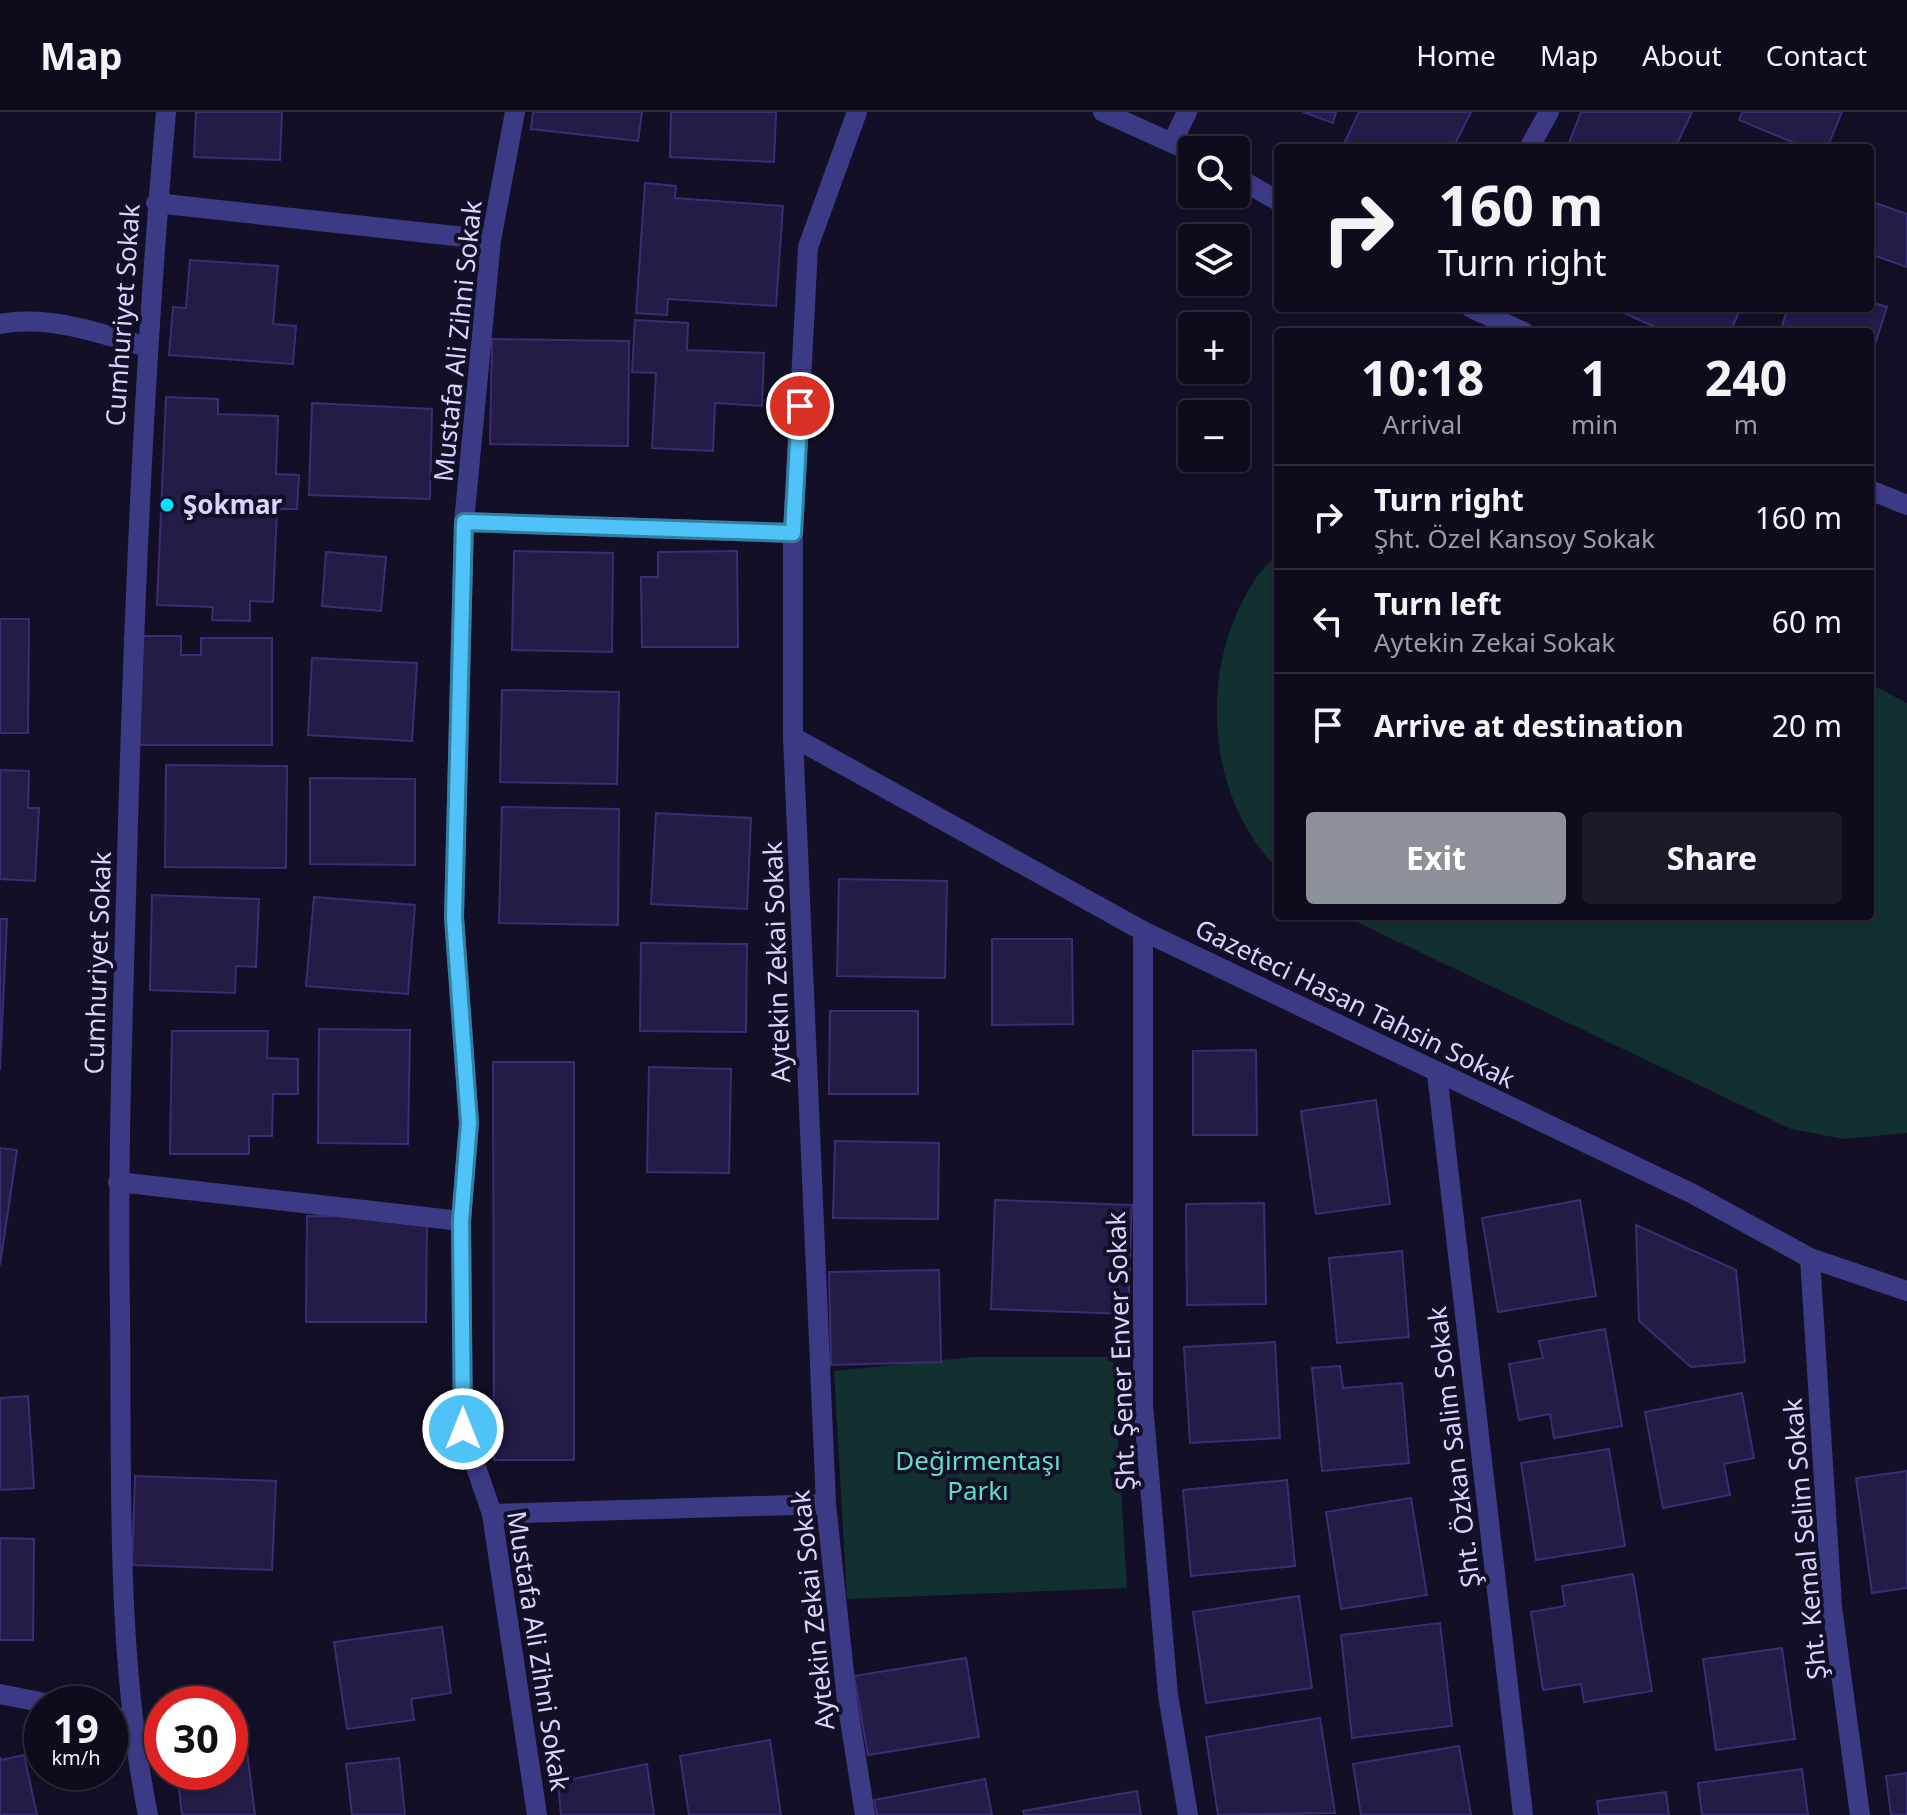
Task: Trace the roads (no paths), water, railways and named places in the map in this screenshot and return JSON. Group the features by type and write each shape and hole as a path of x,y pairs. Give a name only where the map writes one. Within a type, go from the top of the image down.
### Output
{"street":[{"name":"Cumhuriyet Sokak","path":"148,1815 131,1720 124,1589 118,1182 137,549 156,203 166,112"},
{"name":"Mustafa Ali Zihni Sokak","path":"515,112 491,240 464,522 454,917 469,1123 461,1221 463,1429 492,1514 537,1815"},
{"name":"Aytekin Zekai Sokak","path":"857,112 808,247 793,533 793,737 826,1504 847,1701 865,1815"},
{"path":"1103,112 1178,144"},
{"path":"1173,141 1187,112"},
{"path":"1531,144 1549,112"},
{"path":"1250,185 1274,199"},
{"path":"156,203 491,240"},
{"path":"1480,312 1515,328"},
{"path":"0,324 21,320 81,327 147,347"},
{"path":"1874,492 1907,505"},
{"path":"464,522 793,533"},
{"name":"Gazeteci Hasan Tahsin Sokak","path":"793,737 1143,931 1693,1194 1810,1258 1907,1291"},
{"name":"Şht. Şener Enver Sokak","path":"1143,931 1143,1404 1168,1695 1188,1815"},
{"name":"Şht. Özkan Salim Sokak","path":"1437,1073 1523,1815"},
{"path":"118,1182 461,1221"},
{"name":"Şht. Kemal Selim Sokak","path":"1810,1258 1832,1607 1860,1815"},
{"path":"492,1514 826,1504"},
{"path":"0,1694 24,1699"}],"place":[{"name":"Şokmar","path":"167,505"}],"park label":[{"name":"Değirmentaşı Parkı","path":"978,1476"}]}
